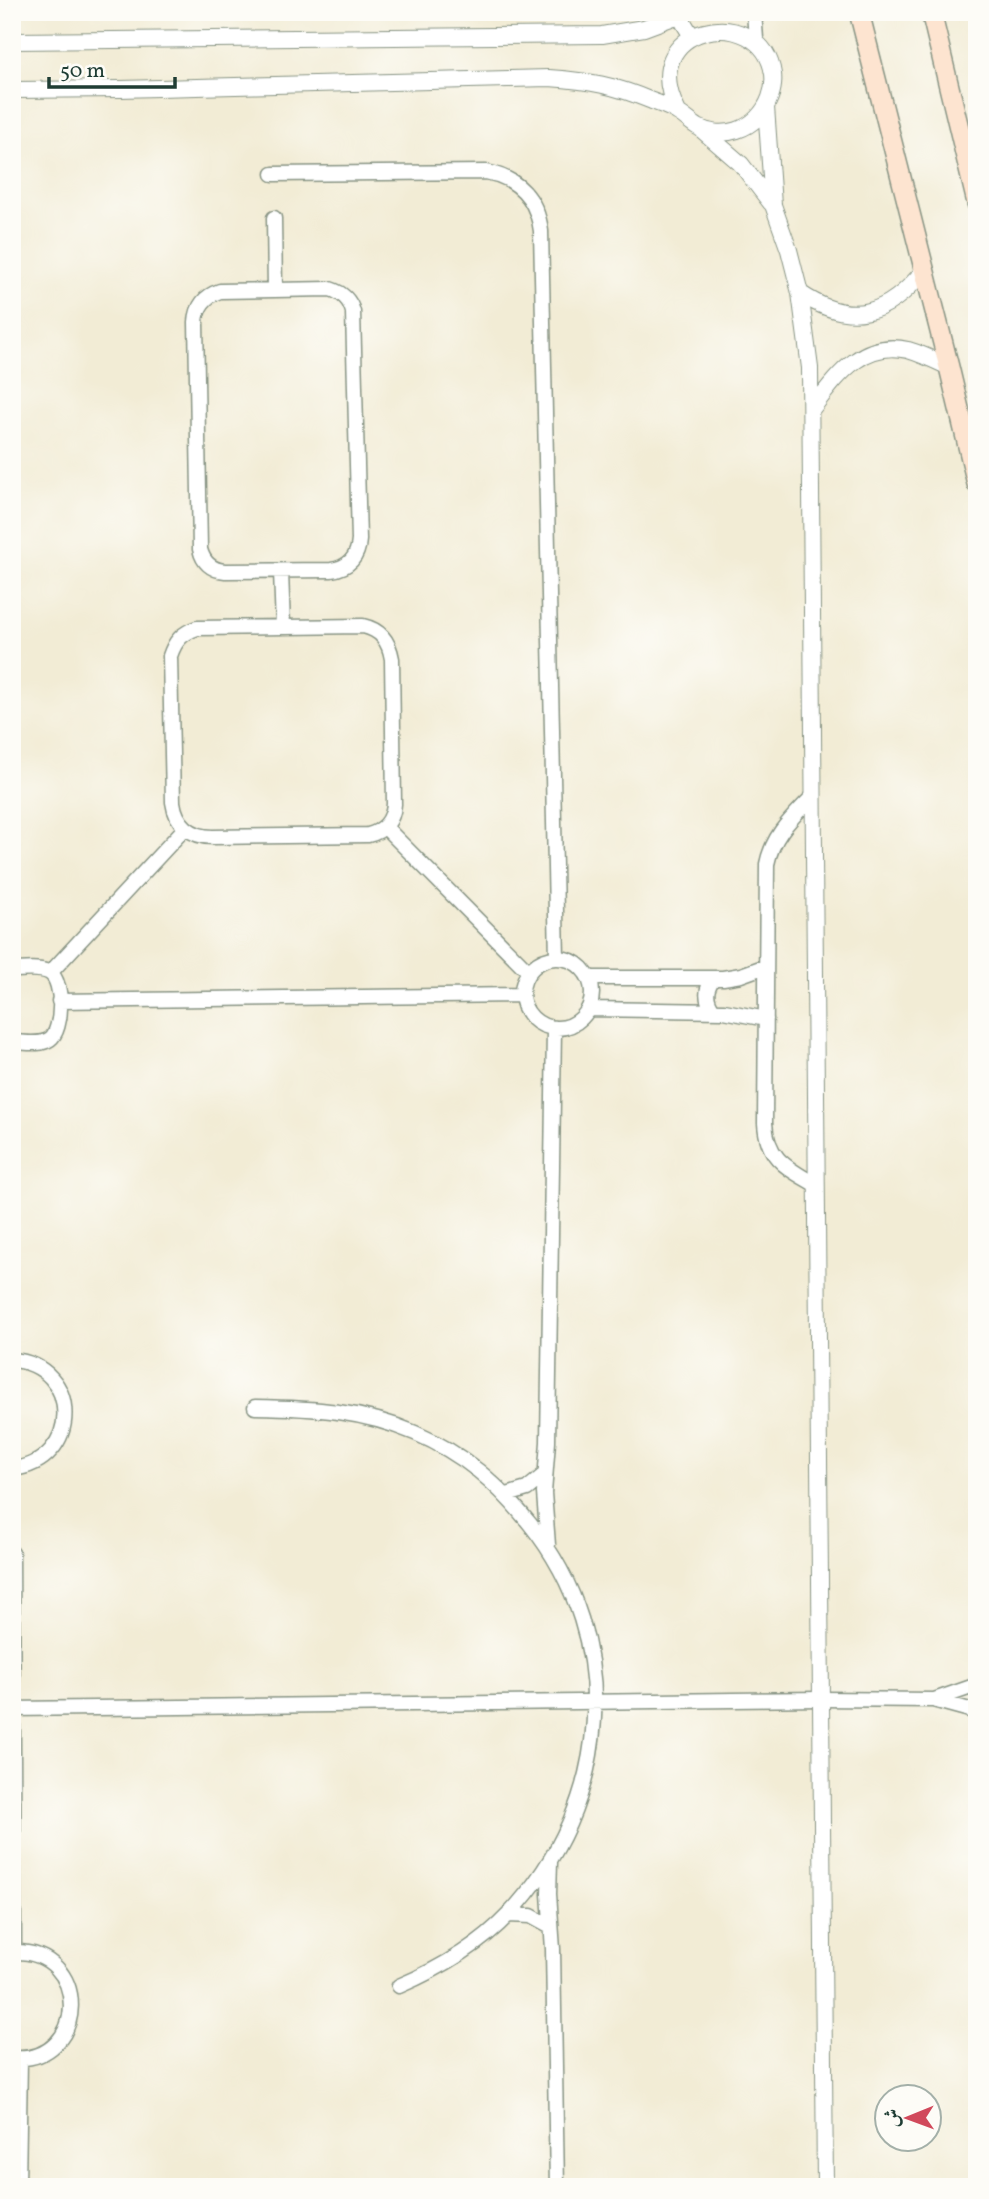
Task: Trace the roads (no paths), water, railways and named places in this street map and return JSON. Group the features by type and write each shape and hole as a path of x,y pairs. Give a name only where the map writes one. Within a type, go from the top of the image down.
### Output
{"main road":[{"path":"859,12 977,484"},
{"path":"931,12 977,203"}],"street":[{"path":"754,12 756,39"},
{"path":"12,41 602,35 644,28 681,14 691,34"},
{"path":"701,129 716,133 730,132 757,119 766,107 773,86 772,64 756,39 741,30 724,26 707,27 691,34 678,47 670,62 668,88 678,112 741,164 773,205"},
{"path":"12,90 549,78 606,84 678,112"},
{"path":"766,107 773,205 800,293 807,336 811,410 825,2187"},
{"path":"273,174 486,172 497,174 516,184 537,210 541,231 557,958"},
{"path":"274,218 275,290"},
{"path":"800,293 831,310 860,313 888,304 901,296 924,270"},
{"path":"330,289 343,295 351,305 354,318 359,540 354,558 344,567 331,570 225,571 215,569 203,559 200,544 196,322 198,310 209,296 220,291 275,290 330,289"},
{"path":"811,410 845,367 868,353 895,349 908,351 949,367"},
{"path":"281,571 283,626"},
{"path":"283,626 363,626 378,632 388,644 392,659 394,804 391,817 384,827 368,835 213,837 198,836 186,828 177,816 173,802 170,665 173,648 183,635 197,628 283,626"},
{"path":"813,796 781,830 769,855 765,1123 767,1141 782,1164 816,1185"},
{"path":"384,827 528,971"},
{"path":"50,973 186,828"},
{"path":"557,958 565,958 579,965 589,978 592,994 588,1009 578,1022 554,1029 531,1018 522,1003 521,995 528,971 541,961 557,958"},
{"path":"589,978 714,978 741,975 766,966"},
{"path":"12,970 39,970 50,973 57,982 59,1001 58,1029 52,1038 41,1042 12,1042"},
{"path":"714,978 707,994 714,1010"},
{"path":"59,1001 521,995"},
{"path":"588,1009 714,1010 745,1013 766,1019"},
{"path":"548,1546 544,1475 548,1442 554,1029"},
{"path":"12,1360 30,1363 48,1374 60,1391 65,1412 62,1433 50,1452 33,1465 12,1469"},
{"path":"255,1407 337,1410 391,1423 466,1461 507,1495 548,1546 568,1583 591,1654 594,1702 591,1747 571,1820 550,1860 508,1915 472,1946 449,1961 399,1986"},
{"path":"507,1495 527,1489 544,1475"},
{"path":"12,1553 13,1952 37,1955 56,1967 68,1986 71,1997 70,2019 60,2039 42,2053 16,2058 18,2187"},
{"path":"933,1700 977,1685"},
{"path":"13,1709 821,1699 933,1700 977,1712"},
{"path":"550,1860 557,2187"},
{"path":"508,1915 531,1916 551,1927"}]}
